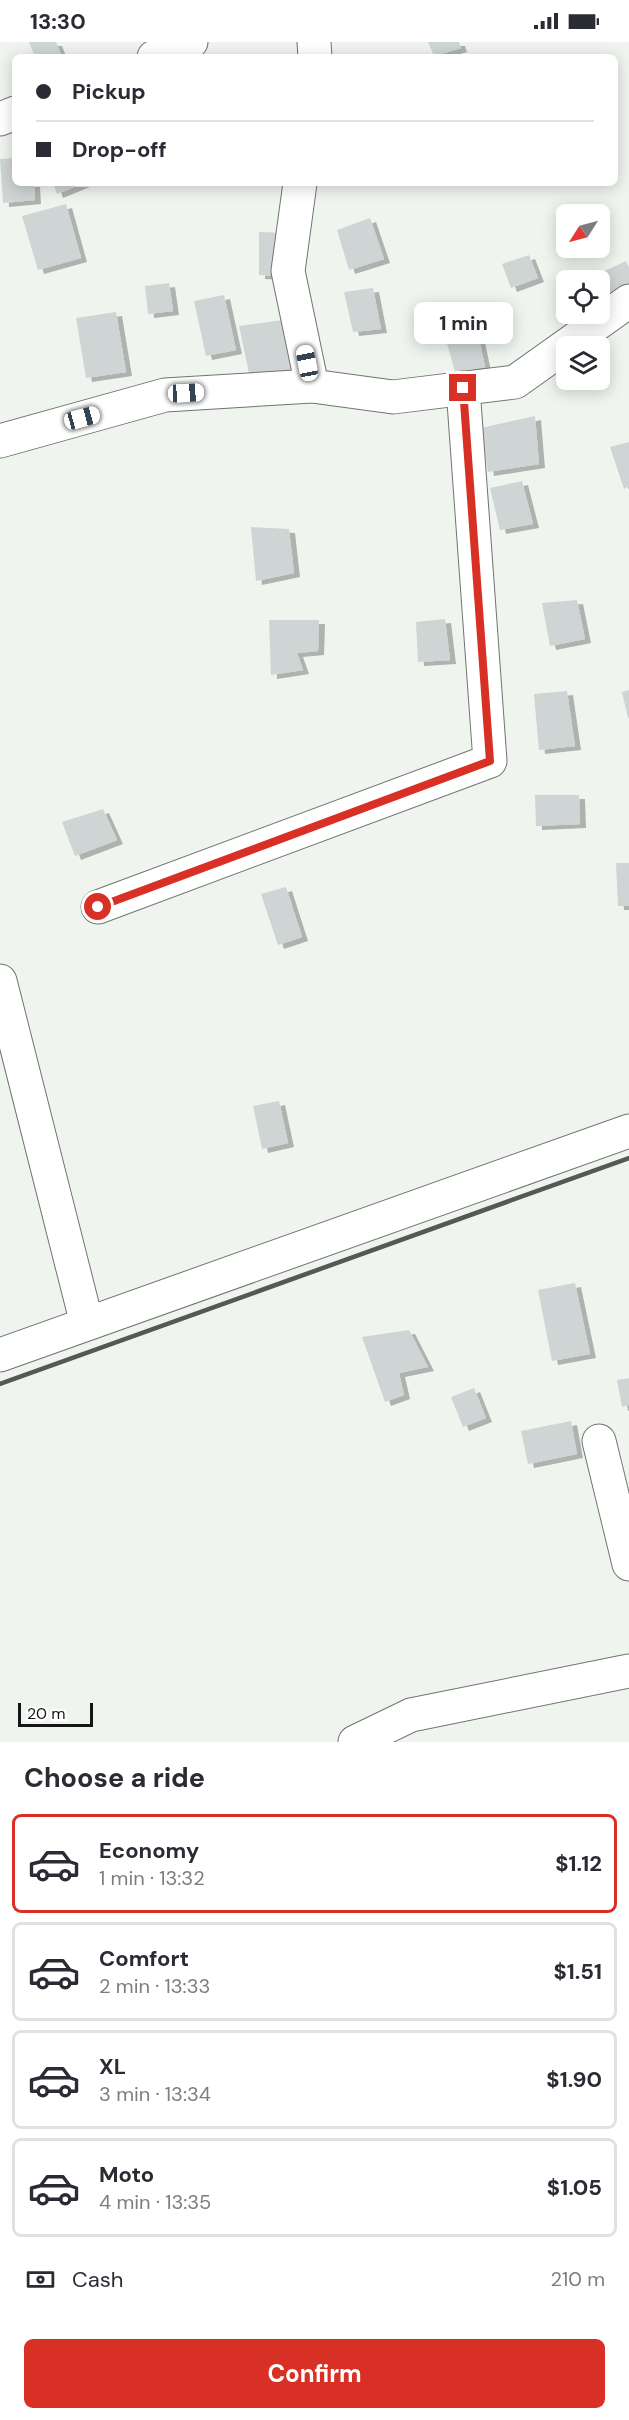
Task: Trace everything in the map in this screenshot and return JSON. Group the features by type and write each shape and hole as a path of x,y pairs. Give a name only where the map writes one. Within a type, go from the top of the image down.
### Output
{"street":[{"path":"161,54 191,42"},
{"path":"300,186 288,271 312,386"},
{"path":"0,441 165,394 312,386 393,397 515,382 629,301"},
{"path":"98,907 490,761 463,388"},
{"path":"0,981 87,1323"},
{"path":"0,1354 629,1131"},
{"path":"599,1441 629,1564"},
{"path":"355,1742 411,1715 629,1671"}],"building":[{"path":"29,42 56,42 61,54 34,54"},
{"path":"428,42 459,42 461,48 433,54"},
{"path":"12,158 12,186 34,186 35,200 3,203 0,159"},
{"path":"54,186 77,186 57,194"},
{"path":"66,204 81,258 38,270 22,216"},
{"path":"370,218 384,259 349,270 337,230"},
{"path":"259,232 286,233 281,276 259,275"},
{"path":"529,255 538,278 511,288 502,264"},
{"path":"626,261 629,268 629,289 610,298 610,270 607,270"},
{"path":"169,283 173,311 148,314 145,286"},
{"path":"373,288 381,329 353,332 344,292"},
{"path":"224,295 236,350 206,356 194,301"},
{"path":"473,310 485,367 455,372 439,315"},
{"path":"116,312 126,372 86,378 76,318"},
{"path":"290,319 298,372 250,378 239,326"},
{"path":"535,416 539,464 488,472 481,428"},
{"path":"629,442 629,486 624,489 610,447"},
{"path":"522,481 533,524 500,530 490,488"},
{"path":"251,527 289,529 294,573 256,581"},
{"path":"577,600 585,639 550,646 542,603"},
{"path":"445,619 450,660 418,662 416,622"},
{"path":"269,620 319,620 318,651 297,653 303,670 271,675"},
{"path":"629,690 629,718 628,718 622,692"},
{"path":"567,691 575,746 539,750 534,694"},
{"path":"535,795 579,795 580,824 536,826"},
{"path":"103,809 117,840 75,856 62,822"},
{"path":"616,863 629,863 629,906 618,906"},
{"path":"286,887 302,937 278,945 261,894"},
{"path":"279,1101 288,1143 262,1149 253,1106"},
{"path":"575,1283 590,1354 552,1361 538,1290"},
{"path":"409,1330 428,1367 399,1373 404,1395 385,1402 362,1337"},
{"path":"629,1378 629,1405 622,1407 617,1380"},
{"path":"474,1388 486,1418 463,1427 451,1397"},
{"path":"571,1421 577,1454 528,1464 521,1431"}],"railway":[{"path":"0,1384 629,1158"}],"route":[{"path":"98,907 490,761 463,388"}]}
